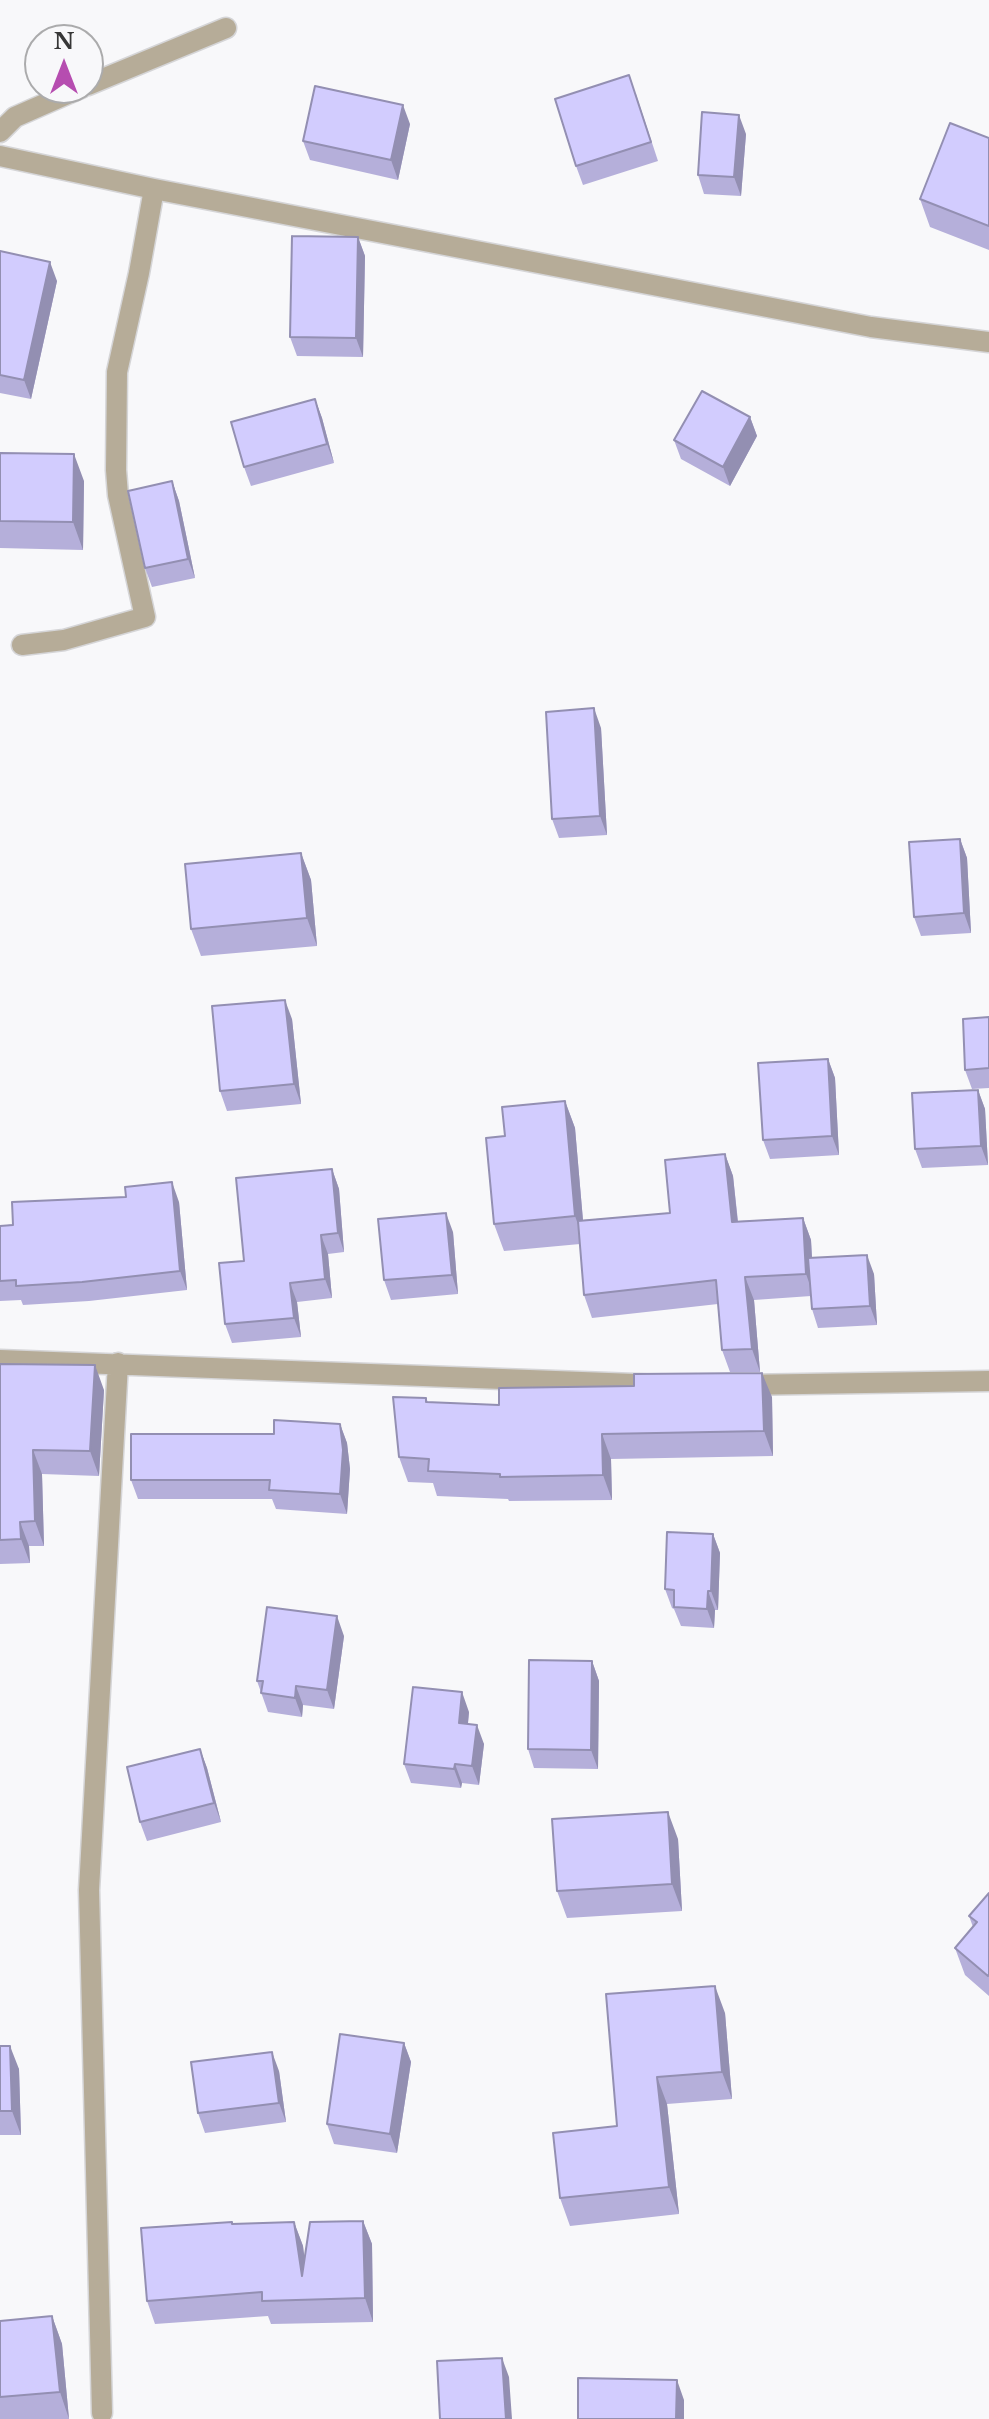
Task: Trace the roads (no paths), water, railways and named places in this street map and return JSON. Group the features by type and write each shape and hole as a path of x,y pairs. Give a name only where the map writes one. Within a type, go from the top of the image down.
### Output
{"street":[{"path":"104,78 226,28"},
{"path":"0,132 15,117 45,104"},
{"path":"0,156 154,189 871,327 989,342"},
{"path":"22,645 64,640 145,617 118,495 117,372 154,189"},
{"path":"0,1360 676,1386"},
{"path":"102,2413 89,1890 118,1363"},
{"path":"723,1385 989,1381"}]}
